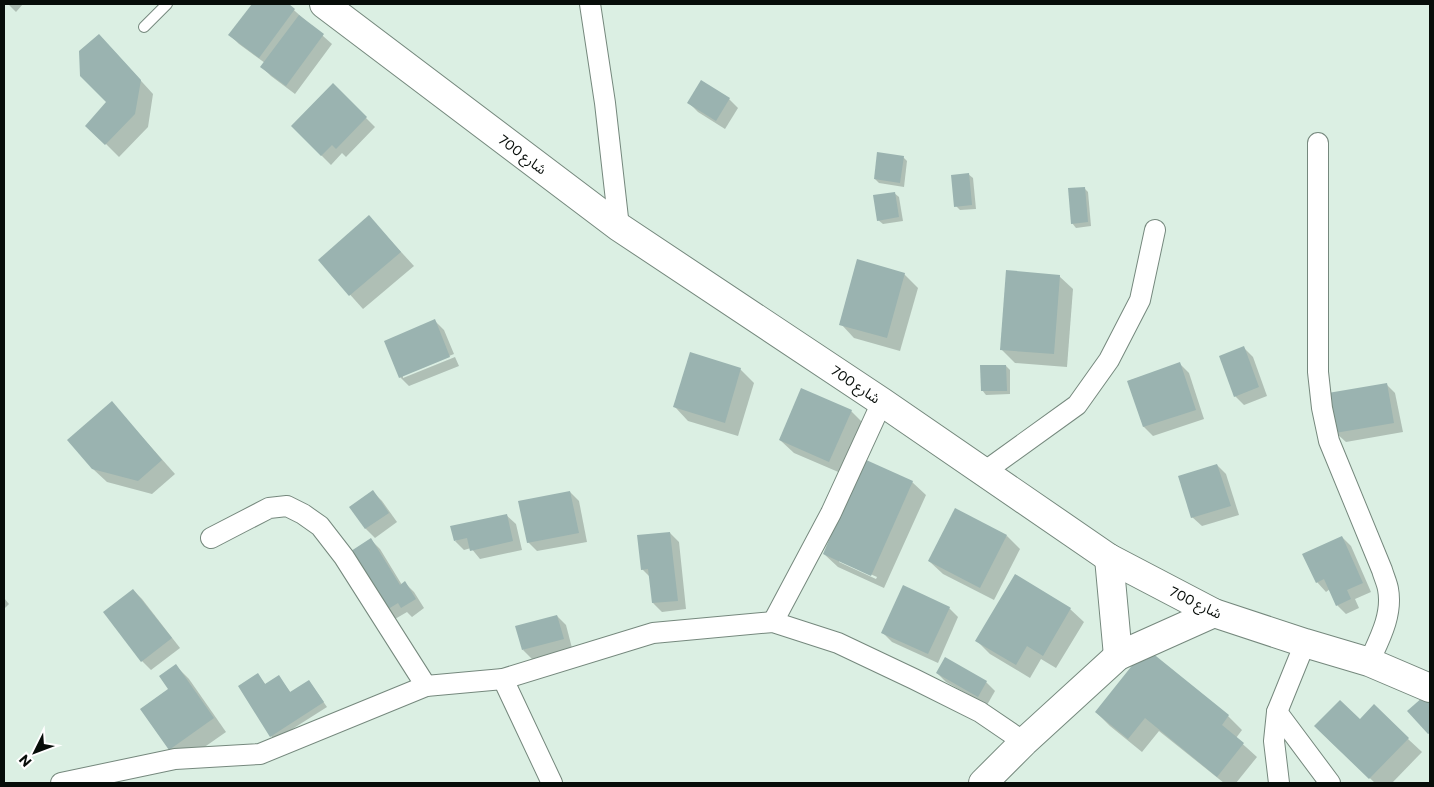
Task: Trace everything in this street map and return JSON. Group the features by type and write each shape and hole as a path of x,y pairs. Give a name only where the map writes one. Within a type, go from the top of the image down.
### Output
{"main road":[{"name":"شارع 700","path":"324,4 619,227 882,402 1109,558 1214,612 1305,643 1369,662 1430,688"},
{"path":"1109,558 1118,656"},
{"path":"983,783 1024,742 1118,656 1214,612"}],"street":[{"path":"590,4 605,103 619,227"},
{"path":"1318,144 1318,372 1322,408 1329,441 1382,570 1388,591 1388,614 1369,662"},
{"path":"984,472 1078,405 1109,360 1140,300 1155,230"},
{"path":"773,622 831,513 882,402"},
{"path":"211,538 269,508 287,506 320,526 344,557 426,686"},
{"path":"61,783 175,759 260,754 426,686 503,679 653,633 773,622 838,643 914,679 980,712 1024,742"},
{"path":"1279,783 1274,741 1277,712 1305,643"},
{"path":"503,679 552,783"},
{"path":"1277,712 1330,783"}],"lane":[{"path":"144,27 167,4"}],"building":[{"path":"252,4 289,4 295,9 259,58 228,35"},
{"path":"299,15 324,34 286,86 260,67"},
{"path":"99,34 141,80 135,114 105,145 85,126 106,102 80,76 79,51"},
{"path":"701,80 730,98 716,121 687,103"},
{"path":"333,83 367,117 336,149 332,145 321,156 291,126"},
{"path":"877,152 904,156 900,183 874,179"},
{"path":"969,173 972,205 954,207 951,175"},
{"path":"1085,187 1088,222 1071,224 1068,188"},
{"path":"895,192 899,217 877,221 873,195"},
{"path":"369,215 401,252 349,296 318,260"},
{"path":"857,259 905,273 887,338 839,325"},
{"path":"1006,270 1060,275 1054,354 1000,350"},
{"path":"435,319 450,357 399,378 384,341"},
{"path":"1244,346 1259,387 1234,397 1219,356"},
{"path":"690,352 741,368 725,423 673,407"},
{"path":"1180,362 1196,410 1143,427 1127,381"},
{"path":"980,365 1006,365 1007,391 981,391"},
{"path":"1387,383 1394,423 1335,433 1328,393"},
{"path":"801,388 852,410 829,462 779,440"},
{"path":"112,401 162,460 138,481 92,469 67,440"},
{"path":"864,459 913,481 871,576 823,554"},
{"path":"1217,464 1231,506 1191,518 1178,476"},
{"path":"373,490 389,513 365,529 349,507"},
{"path":"570,491 579,533 527,543 518,501"},
{"path":"955,508 1007,535 980,588 928,561"},
{"path":"507,514 513,541 470,551 467,538 454,541 450,526"},
{"path":"670,532 678,601 652,603 648,569 641,570 637,535"},
{"path":"1342,536 1363,583 1347,590 1351,599 1336,606 1324,579 1316,583 1302,554"},
{"path":"371,538 400,585 405,581 416,599 401,608 398,603 385,611 348,553"},
{"path":"1015,574 1071,608 1043,656 1027,646 1016,665 975,641"},
{"path":"903,585 950,607 928,654 881,633"},
{"path":"133,589 172,638 141,662 103,612"},
{"path":"557,615 564,639 522,650 515,626"},
{"path":"1146,648 1229,715 1222,725 1244,743 1217,777 1145,718 1128,739 1095,712"},
{"path":"945,657 987,681 978,697 936,673"},
{"path":"176,664 214,718 169,750 140,709 168,689 159,676"},
{"path":"258,673 265,684 279,675 290,692 309,680 324,702 270,737 238,686"},
{"path":"1423,697 1430,704 1430,733 1428,734 1407,711"},
{"path":"1340,700 1360,719 1374,704 1409,738 1369,779 1314,726"}]}
